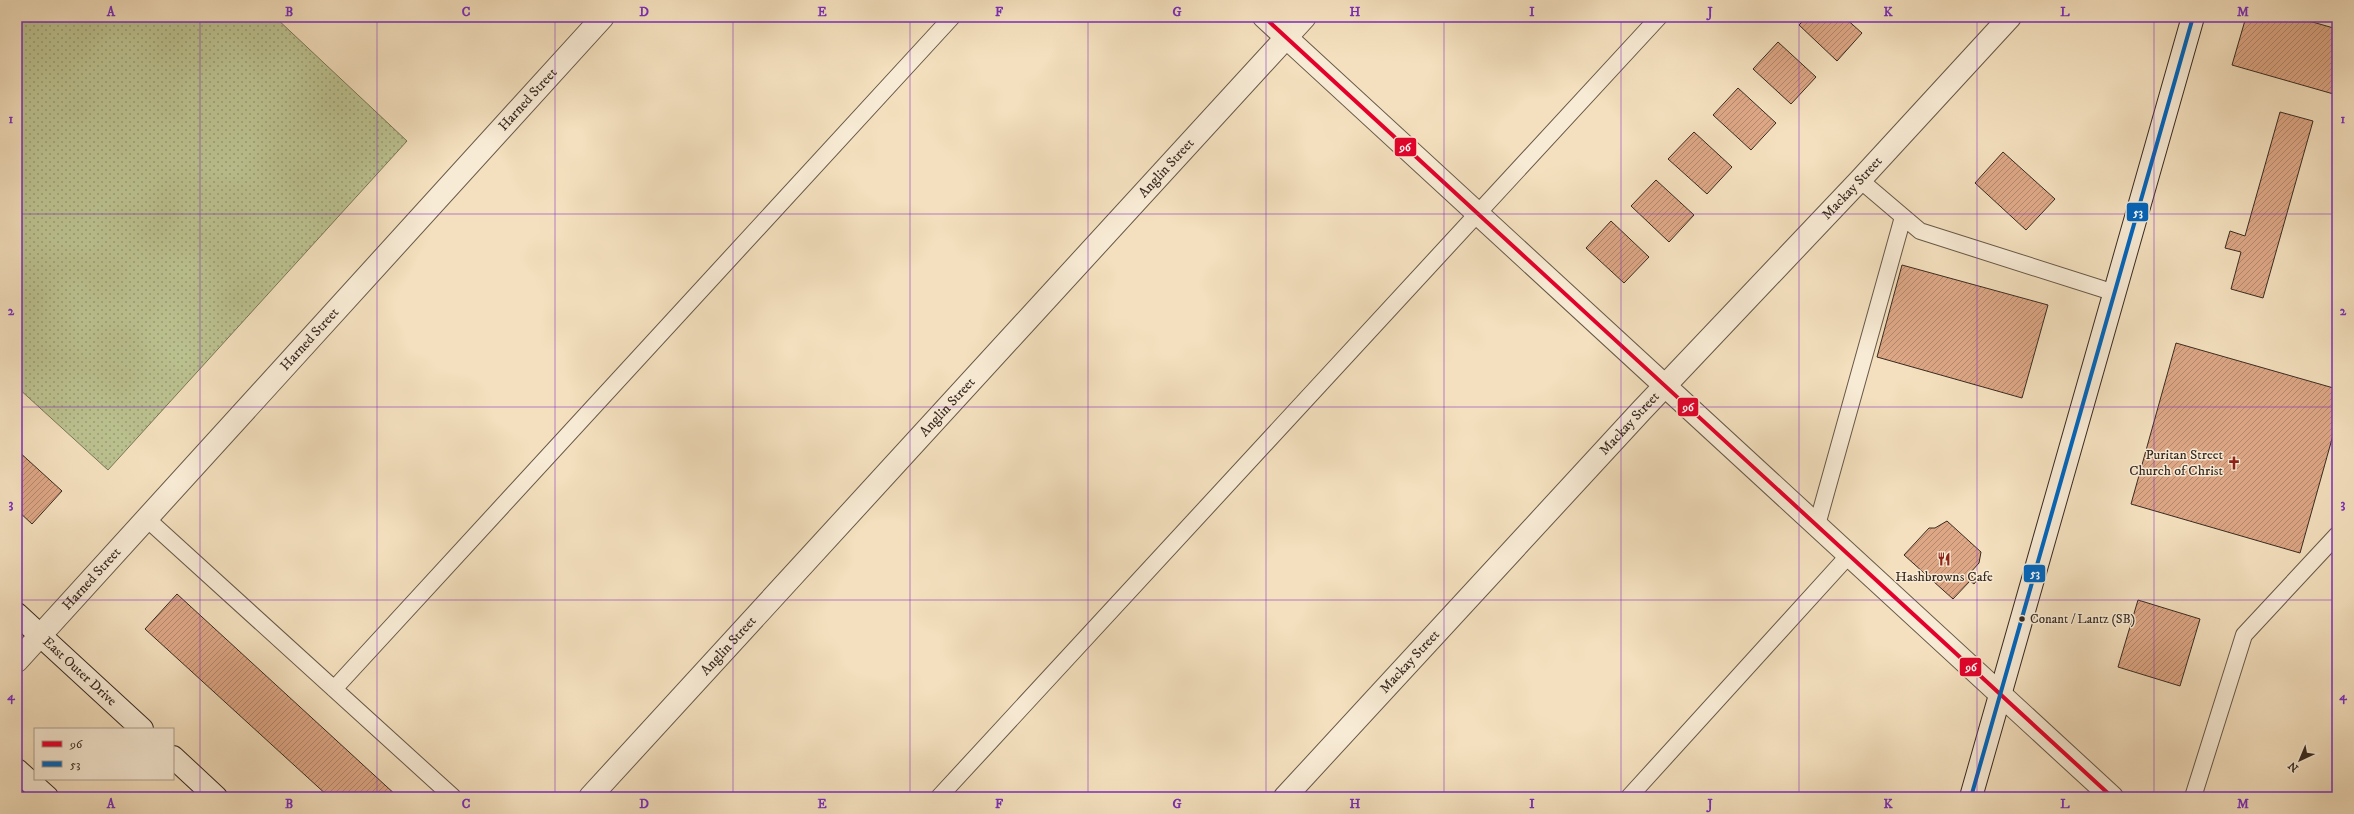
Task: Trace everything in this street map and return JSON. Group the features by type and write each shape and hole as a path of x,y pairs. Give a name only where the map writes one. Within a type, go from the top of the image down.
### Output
{"street":[{"name":"Harned Street","path":"17,661 603,17"},
{"path":"1264,17 1286,39 2112,797"},
{"name":"Anglin Street","path":"590,797 1306,17"},
{"name":"Mackay Street","path":"1285,797 1665,386 1860,180 2010,17"},
{"path":"1971,797 2194,17"},
{"name":"East Outer Drive","path":"17,614 141,728"},
{"path":"174,759 216,797"},
{"path":"17,770 47,797"}],"lane":[{"path":"334,689 952,17"},
{"path":"939,797 1476,213 1659,17"},
{"path":"1860,180 1920,231 2115,293"},
{"path":"1817,525 1903,217"},
{"path":"147,519 453,797"},
{"path":"2193,797 2244,635 2337,535"},
{"path":"1629,797 1849,555"}],"green space":[{"path":"17,17 275,17 407,141 108,470 17,387"}],"building":[{"path":"1807,17 1844,17 1862,33 1837,61 1799,25"},
{"path":"2246,17 2295,17 2337,29 2337,95 2232,65"},
{"path":"1778,42 1816,77 1791,104 1753,69"},
{"path":"1738,88 1776,123 1751,150 1713,115"},
{"path":"2280,112 2313,121 2263,298 2231,289 2241,252 2225,248 2230,231 2245,236"},
{"path":"1694,132 1732,167 1707,194 1668,159"},
{"path":"2003,152 2055,199 2026,230 1975,183"},
{"path":"1656,180 1694,215 1669,242 1631,206"},
{"path":"1611,221 1649,257 1624,283 1586,248"},
{"path":"1902,265 2048,305 2022,398 1877,357"},
{"name":"Puritan Street Church of Christ","path":"2176,343 2337,389 2337,421 2300,553 2131,504"},
{"path":"17,450 62,491 32,524 17,510"},
{"name":"Hashbrowns Cafe","path":"1947,521 1981,552 1979,563 1969,574 1977,580 1974,584 1970,581 1953,599 1904,555 1929,528 1935,528"},
{"path":"177,594 398,797 329,797 145,629"},
{"path":"2138,600 2200,619 2180,686 2118,667"}],"transit line":[{"name":"96","path":"1264,17 2112,797"},
{"name":"53","path":"1971,797 2193,17"}],"place":[{"name":"Puritan Street Church of Christ","path":"2234,463"},
{"name":"Hashbrowns Cafe","path":"1944,559"},
{"name":"Conant / Lantz (SB)","path":"2022,619"}]}
